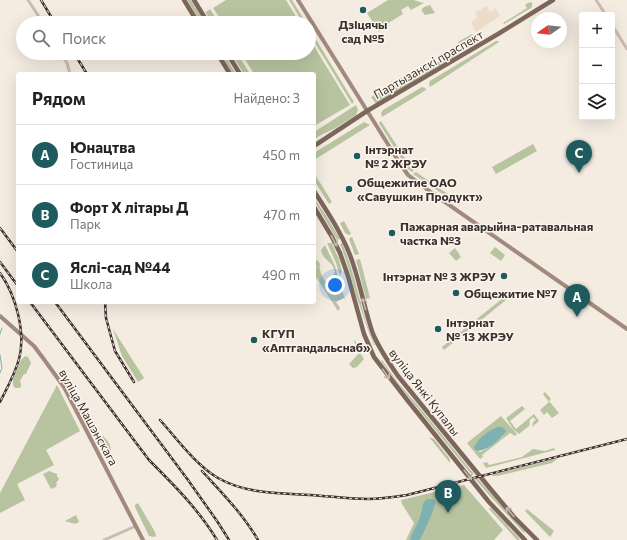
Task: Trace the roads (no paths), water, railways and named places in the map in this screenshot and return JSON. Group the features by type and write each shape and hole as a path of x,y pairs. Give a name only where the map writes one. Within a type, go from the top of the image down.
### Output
{"main road":[{"path":"184,0 194,16"},
{"path":"194,0 204,16"},
{"path":"298,0 308,16"},
{"name":"Партызанскі праспект","path":"316,145 367,111 553,0"},
{"path":"316,29 408,175 627,329"},
{"path":"221,60 229,72"},
{"path":"231,60 239,72"},
{"name":"вуліца Янкі Купалы","path":"316,194 344,240 352,259 371,328 382,352 398,376 480,477 534,539"},
{"name":"вуліца Янкі Купалы","path":"316,210 340,253 364,334 374,357 408,402 490,502 525,540"},
{"name":"вуліца Машэнскага","path":"0,316 34,346 64,387 143,540"},
{"path":"374,357 382,352"}],"street":[{"path":"28,0 38,16"},
{"path":"596,0 604,12"},
{"path":"615,30 627,49"},
{"path":"65,60 69,72"},
{"path":"104,540 136,526"}],"water":[{"path":"497,427 503,428 506,431 492,445 483,450 475,450 474,447 481,438"},
{"path":"427,499 433,499 435,502 431,515 420,540 410,540 420,517 423,504"}],"waterway":[{"path":"0,334 2,328"},
{"path":"0,355 2,368 0,373"}],"railway":[{"path":"41,0 51,16"},
{"path":"78,60 86,72"},
{"path":"0,228 16,249"},
{"path":"0,262 16,283"},
{"path":"0,273 6,282 15,303 21,338 19,359 11,381 0,402"},
{"path":"32,304 149,460 177,488 202,518 217,540"},
{"path":"56,304 188,480 229,540"},
{"path":"105,304 106,318 115,351 134,382"},
{"path":"160,420 202,466 218,478 229,483 263,492 361,499 407,495 627,439"},
{"path":"202,471 239,513 258,540"}],"place":[{"name":"Дзіцячы сад №5","path":"363,10"},
{"name":"Інтэрнат № 2 ЖРЭУ","path":"357,156"},
{"name":"Яслі-сад №44","path":"579,173"},
{"name":"Общежитие ОАО «Савушкин Продукт»","path":"349,189"},
{"name":"Пажарная аварыйна-ратавальная частка №3","path":"392,233"},
{"name":"Інтэрнат № 3 ЖРЭУ","path":"504,276"},
{"name":"Общежитие №7","path":"456,293"},
{"name":"Юнацтва","path":"577,317"},
{"name":"Інтэрнат № 13 ЖРЭУ","path":"438,329"},
{"name":"КГУП «Аптгандальснаб»","path":"254,340"},
{"name":"Форт X літары Д","path":"448,513"}]}
